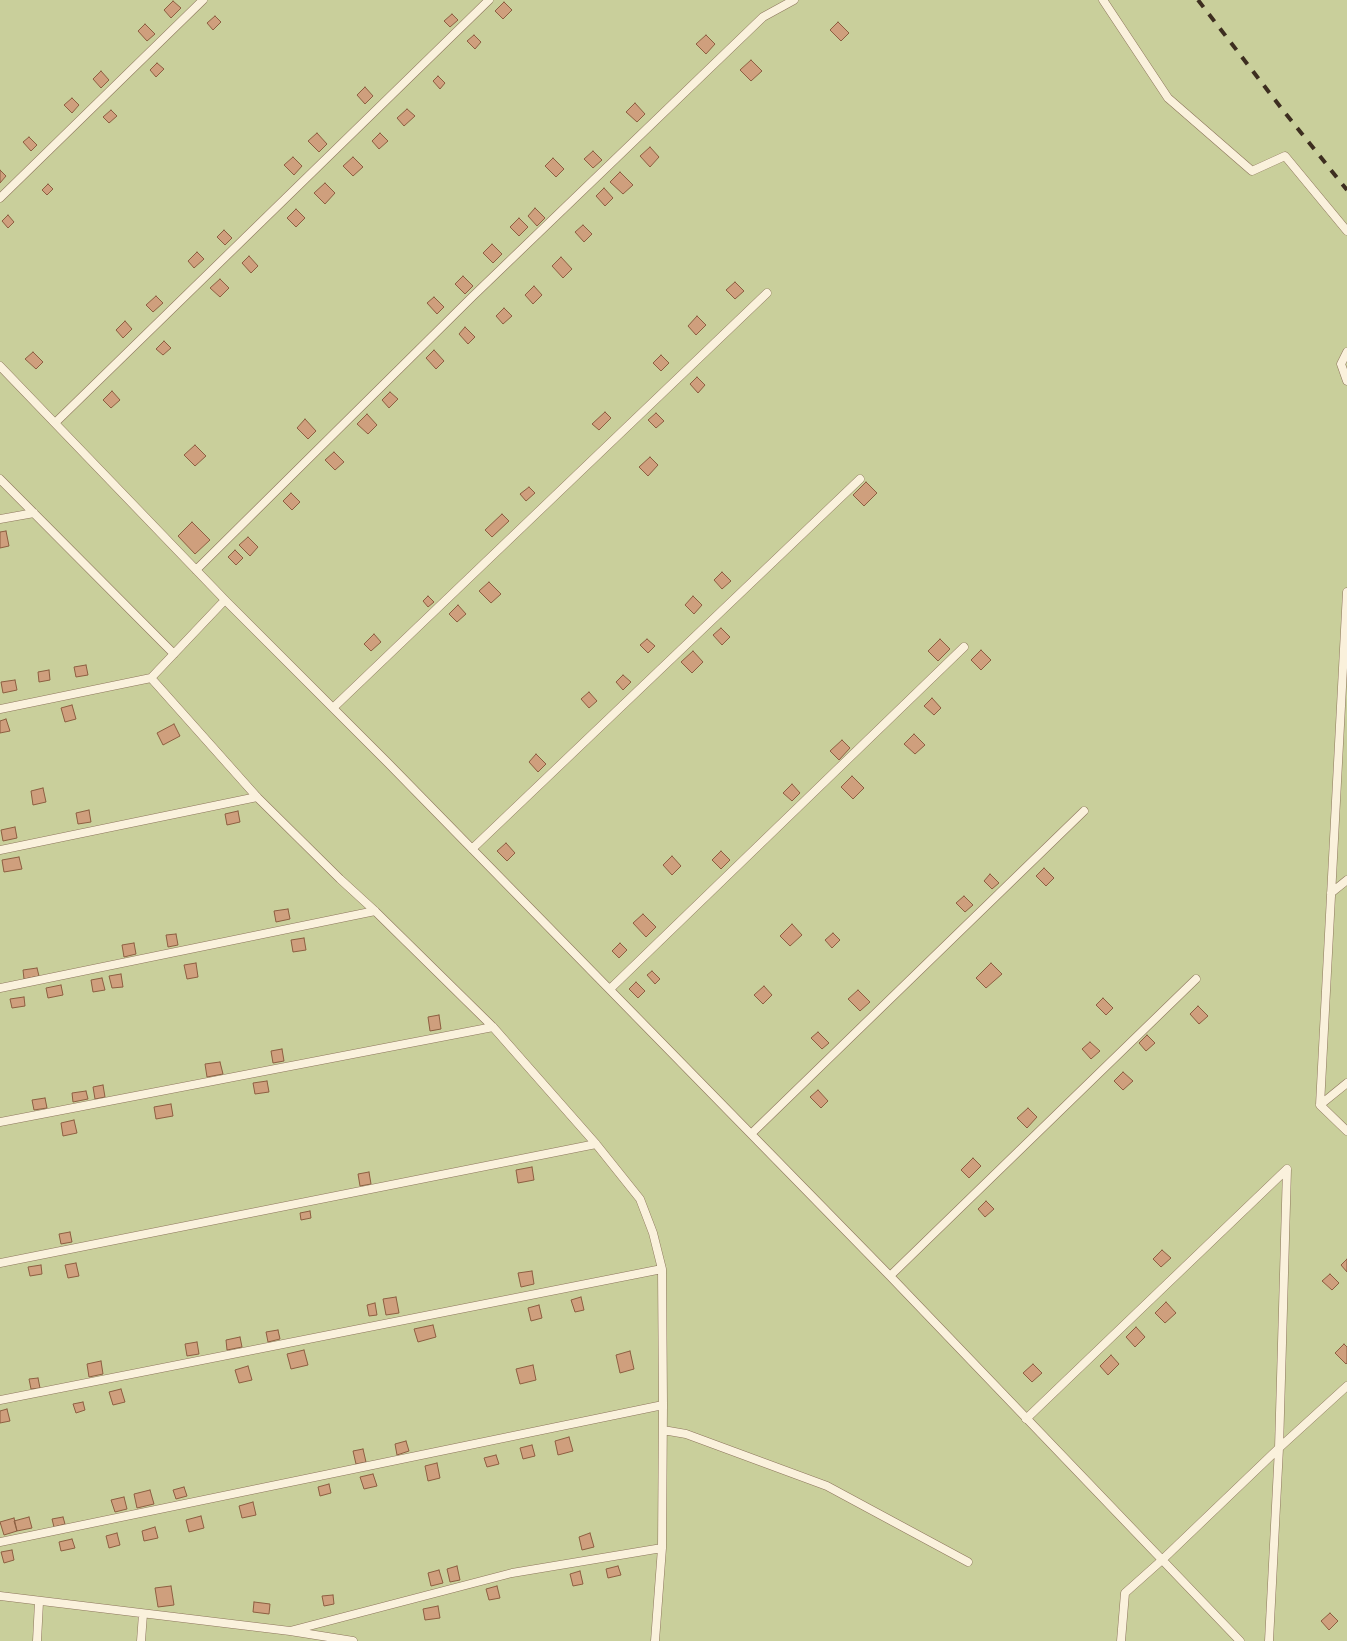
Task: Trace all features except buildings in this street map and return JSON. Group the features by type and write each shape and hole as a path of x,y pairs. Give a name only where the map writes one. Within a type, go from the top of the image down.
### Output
{"lane":[{"path":"0,198 203,0"},
{"path":"55,423 489,0"},
{"path":"196,570 466,302 763,17 794,0"},
{"path":"1104,0 1168,98 1252,171 1285,156 1347,231"},
{"path":"334,708 767,293"},
{"path":"1347,352 1341,364 1347,381"},
{"path":"0,366 225,600 334,708 890,1276 1240,1641"},
{"path":"472,849 860,478"},
{"path":"0,479 174,654"},
{"path":"0,519 34,513"},
{"path":"1347,592 1344,706 1331,893 1320,1105 1347,1132"},
{"path":"0,709 151,678 225,600"},
{"path":"610,989 964,647"},
{"path":"151,678 257,797 493,1027 596,1144 640,1200 653,1234 662,1269 664,1405 662,1548 655,1641"},
{"path":"0,850 257,797"},
{"path":"751,1134 1084,811"},
{"path":"1331,893 1347,880"},
{"path":"0,988 375,911"},
{"path":"890,1276 1196,979"},
{"path":"0,1122 493,1027"},
{"path":"1320,1105 1347,1083"},
{"path":"0,1263 596,1144"},
{"path":"1026,1419 1287,1169 1279,1448 1269,1641"},
{"path":"0,1400 662,1269"},
{"path":"1121,1641 1125,1593 1347,1386"},
{"path":"0,1542 664,1405"},
{"path":"663,1430 686,1434 827,1486 968,1562"},
{"path":"290,1631 512,1573 662,1548"},
{"path":"0,1596 290,1631 353,1641"},
{"path":"37,1641 39,1602"},
{"path":"141,1641 143,1614"}],"green space":[{"path":"0,0 1347,0 1347,1641 0,1641"}],"railway":[{"path":"1198,0 1347,190"}]}
